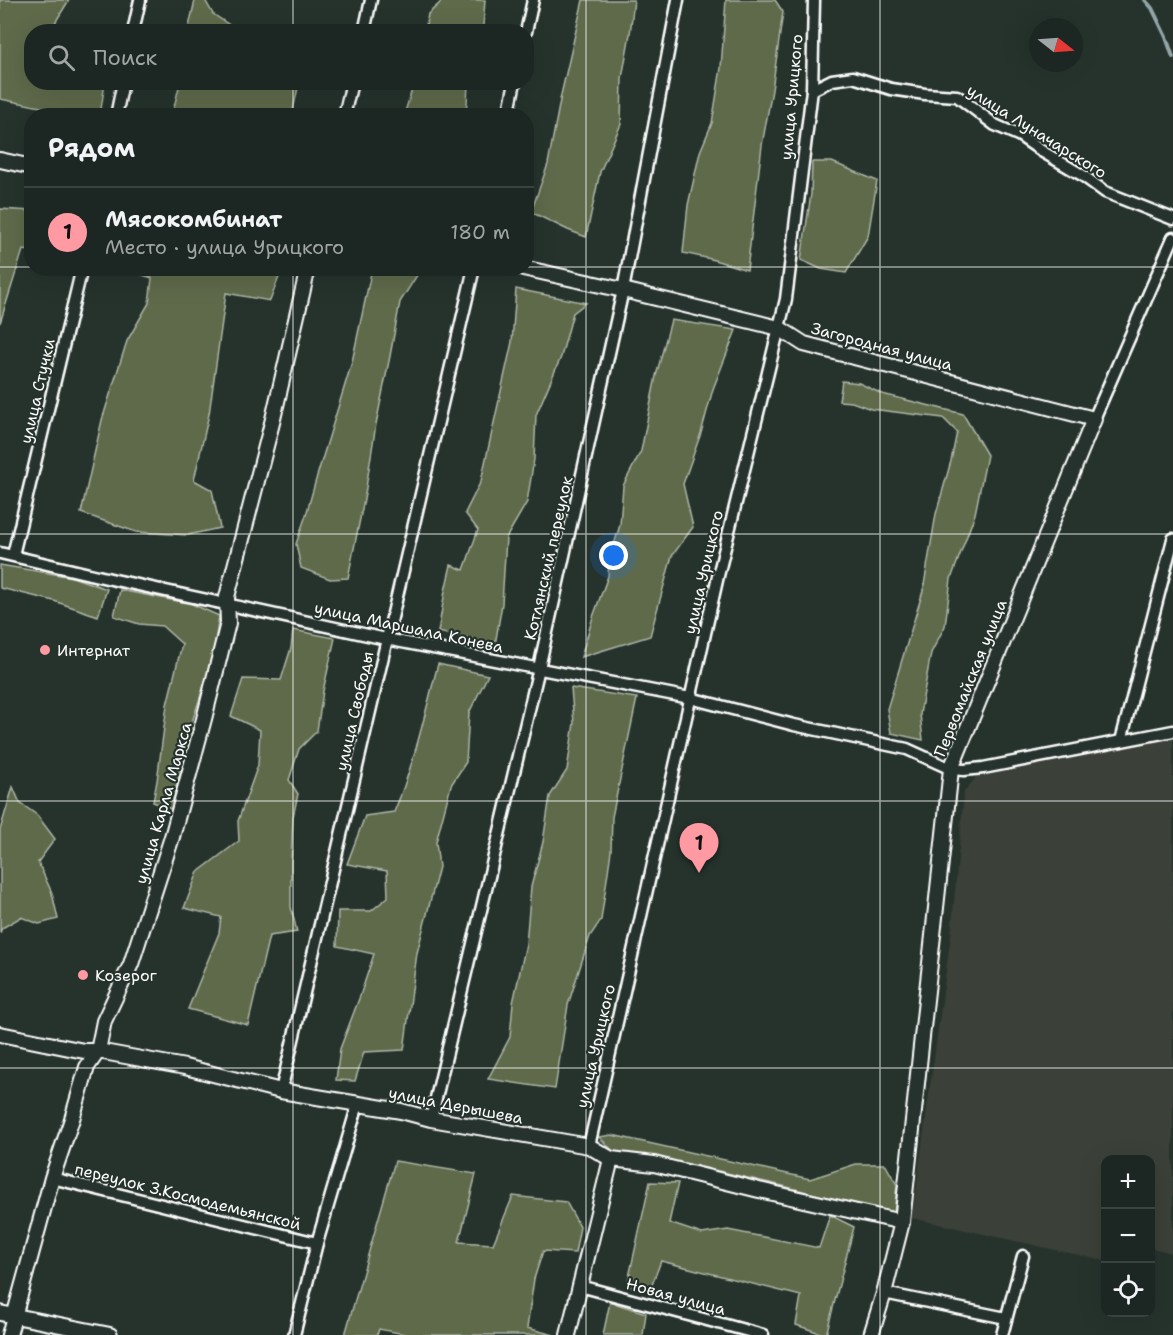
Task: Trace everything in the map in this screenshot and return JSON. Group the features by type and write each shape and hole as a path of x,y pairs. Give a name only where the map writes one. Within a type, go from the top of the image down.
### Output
{"street":[{"path":"135,24 140,0"},
{"path":"366,24 371,0"},
{"path":"528,24 533,0"},
{"name":"Котлянский переулок","path":"430,1119 538,668 623,290 678,0"},
{"name":"улица Урицкого","path":"589,1146 690,698 786,298 812,90 814,0"},
{"name":"улица Луначарского","path":"812,90 832,80 853,77 891,89 957,96 995,124 1020,136 1105,192 1173,219"},
{"path":"118,108 121,90"},
{"path":"346,108 350,90"},
{"path":"510,108 513,90"},
{"path":"0,160 24,165"},
{"name":"Первомайская улица","path":"871,1335 902,1222 951,769 1094,418 1173,238"},
{"name":"Загородная улица","path":"534,270 779,328 804,344 1094,418"},
{"name":"улица Стучки","path":"13,555 79,276"},
{"name":"улица Карла Маркса","path":"9,1335 52,1178 87,1066 98,1052 104,1021 131,964 172,837 228,623 227,597 273,419 306,276"},
{"name":"улица Свободы","path":"281,1091 472,276"},
{"path":"1121,741 1173,539"},
{"name":"улица Маршала Конева","path":"0,553 386,639 690,698 794,725 907,749 951,769"},
{"path":"951,769 983,768 1173,731"},
{"name":"улица Дерышева","path":"0,1034 84,1051 185,1067 281,1091 589,1146 611,1159 654,1164 902,1222"},
{"path":"294,1335 317,1243 358,1104"},
{"path":"568,1335 611,1159"},
{"name":"переулок З.Космодемьянской","path":"52,1178 317,1243"},
{"path":"1002,1335 1023,1256"},
{"name":"Новая улица","path":"580,1286 763,1335"},
{"path":"884,1293 1006,1318"},
{"path":"0,1312 110,1335"}],"shaded area":[{"path":"1173,736 1173,1253 1155,1249 1155,1155 1101,1155 1101,1260 912,1218 951,935 964,792 977,776"}],"green space":[{"path":"0,0 69,0 54,24 24,24 24,90 104,90 101,108 46,108 0,99"},
{"path":"195,0 205,0 213,14 228,24 190,24"},
{"path":"441,0 485,0 483,24 426,24 428,14"},
{"path":"583,0 634,0 622,78 621,124 600,172 586,237 534,213 534,204 548,164"},
{"path":"726,0 775,0 783,12 762,145 747,270 683,253 688,205 700,152 712,123 721,68"},
{"path":"178,90 297,90 294,108 174,108"},
{"path":"412,90 468,90 466,108 406,108"},
{"path":"812,162 832,162 877,181 868,236 846,273 821,269 801,260 811,194"},
{"path":"0,209 24,210 24,250 0,323"},
{"path":"146,276 279,276 270,301 226,293 209,414 194,480 212,490 220,528 188,535 136,532 81,513 102,420 127,341 149,303 152,278"},
{"path":"370,276 417,276 400,302 348,578 330,579 301,568 296,544 352,362"},
{"path":"516,289 586,303 573,313 561,357 536,415 534,459 527,502 506,538 502,604 495,645 438,632 451,565 464,570 478,530 465,513 481,481 512,342"},
{"path":"671,320 736,330 713,389 701,433 683,484 693,527 672,556 650,636 581,657 608,576 609,561 620,525 623,486 641,451 656,376"},
{"path":"842,381 859,383 882,394 963,414 987,455 975,514 951,579 945,626 931,653 920,714 923,740 891,733 887,709 923,591 936,514 957,432 943,418 871,409 852,402 839,401"},
{"path":"0,565 72,577 107,589 98,616 54,601 0,588"},
{"path":"120,590 192,604 219,616 212,661 193,719 171,809 153,802 167,705 182,644 162,626 139,624 114,616"},
{"path":"293,630 335,638 317,731 299,749 289,780 298,794 293,817 291,863 291,907 297,932 269,936 248,1025 188,1009 219,933 221,917 184,908 198,872 239,841 238,821 258,765 260,730 231,716 243,679 281,680 291,648"},
{"path":"438,664 488,675 469,713 466,762 451,785 436,842 439,867 417,953 404,1050 364,1052 355,1081 336,1080 340,1049 374,954 337,946 338,911 371,911 388,897 387,871 347,864 365,816 394,812 413,757"},
{"path":"571,688 637,698 612,817 611,851 601,920 590,936 568,1005 555,1089 488,1079 510,1037 513,1003 526,944 531,887 543,842 550,796 567,770 574,723"},
{"path":"13,787 20,803 37,815 55,839 38,862 52,893 58,919 39,924 21,917 2,928 0,933 0,830"},
{"path":"612,1135 810,1179 856,1164 885,1164 897,1185 894,1214 688,1164 613,1151 599,1137"},
{"path":"395,1161 476,1174 459,1242 493,1244 513,1196 566,1202 580,1227 575,1253 543,1251 534,1279 527,1328 554,1335 410,1335 379,1329 377,1335 345,1335"},
{"path":"650,1182 678,1183 669,1223 702,1234 728,1230 819,1248 830,1215 854,1227 826,1335 796,1325 801,1296 661,1261 650,1290 627,1286"},
{"path":"610,1302 646,1313 643,1335 603,1335"}],"waterway":[{"path":"1145,0 1152,8 1173,57"}],"place":[{"name":"Интернат","path":"45,650"},
{"name":"Мясокомбинат","path":"699,873"},
{"name":"Козерог","path":"83,975"}]}
